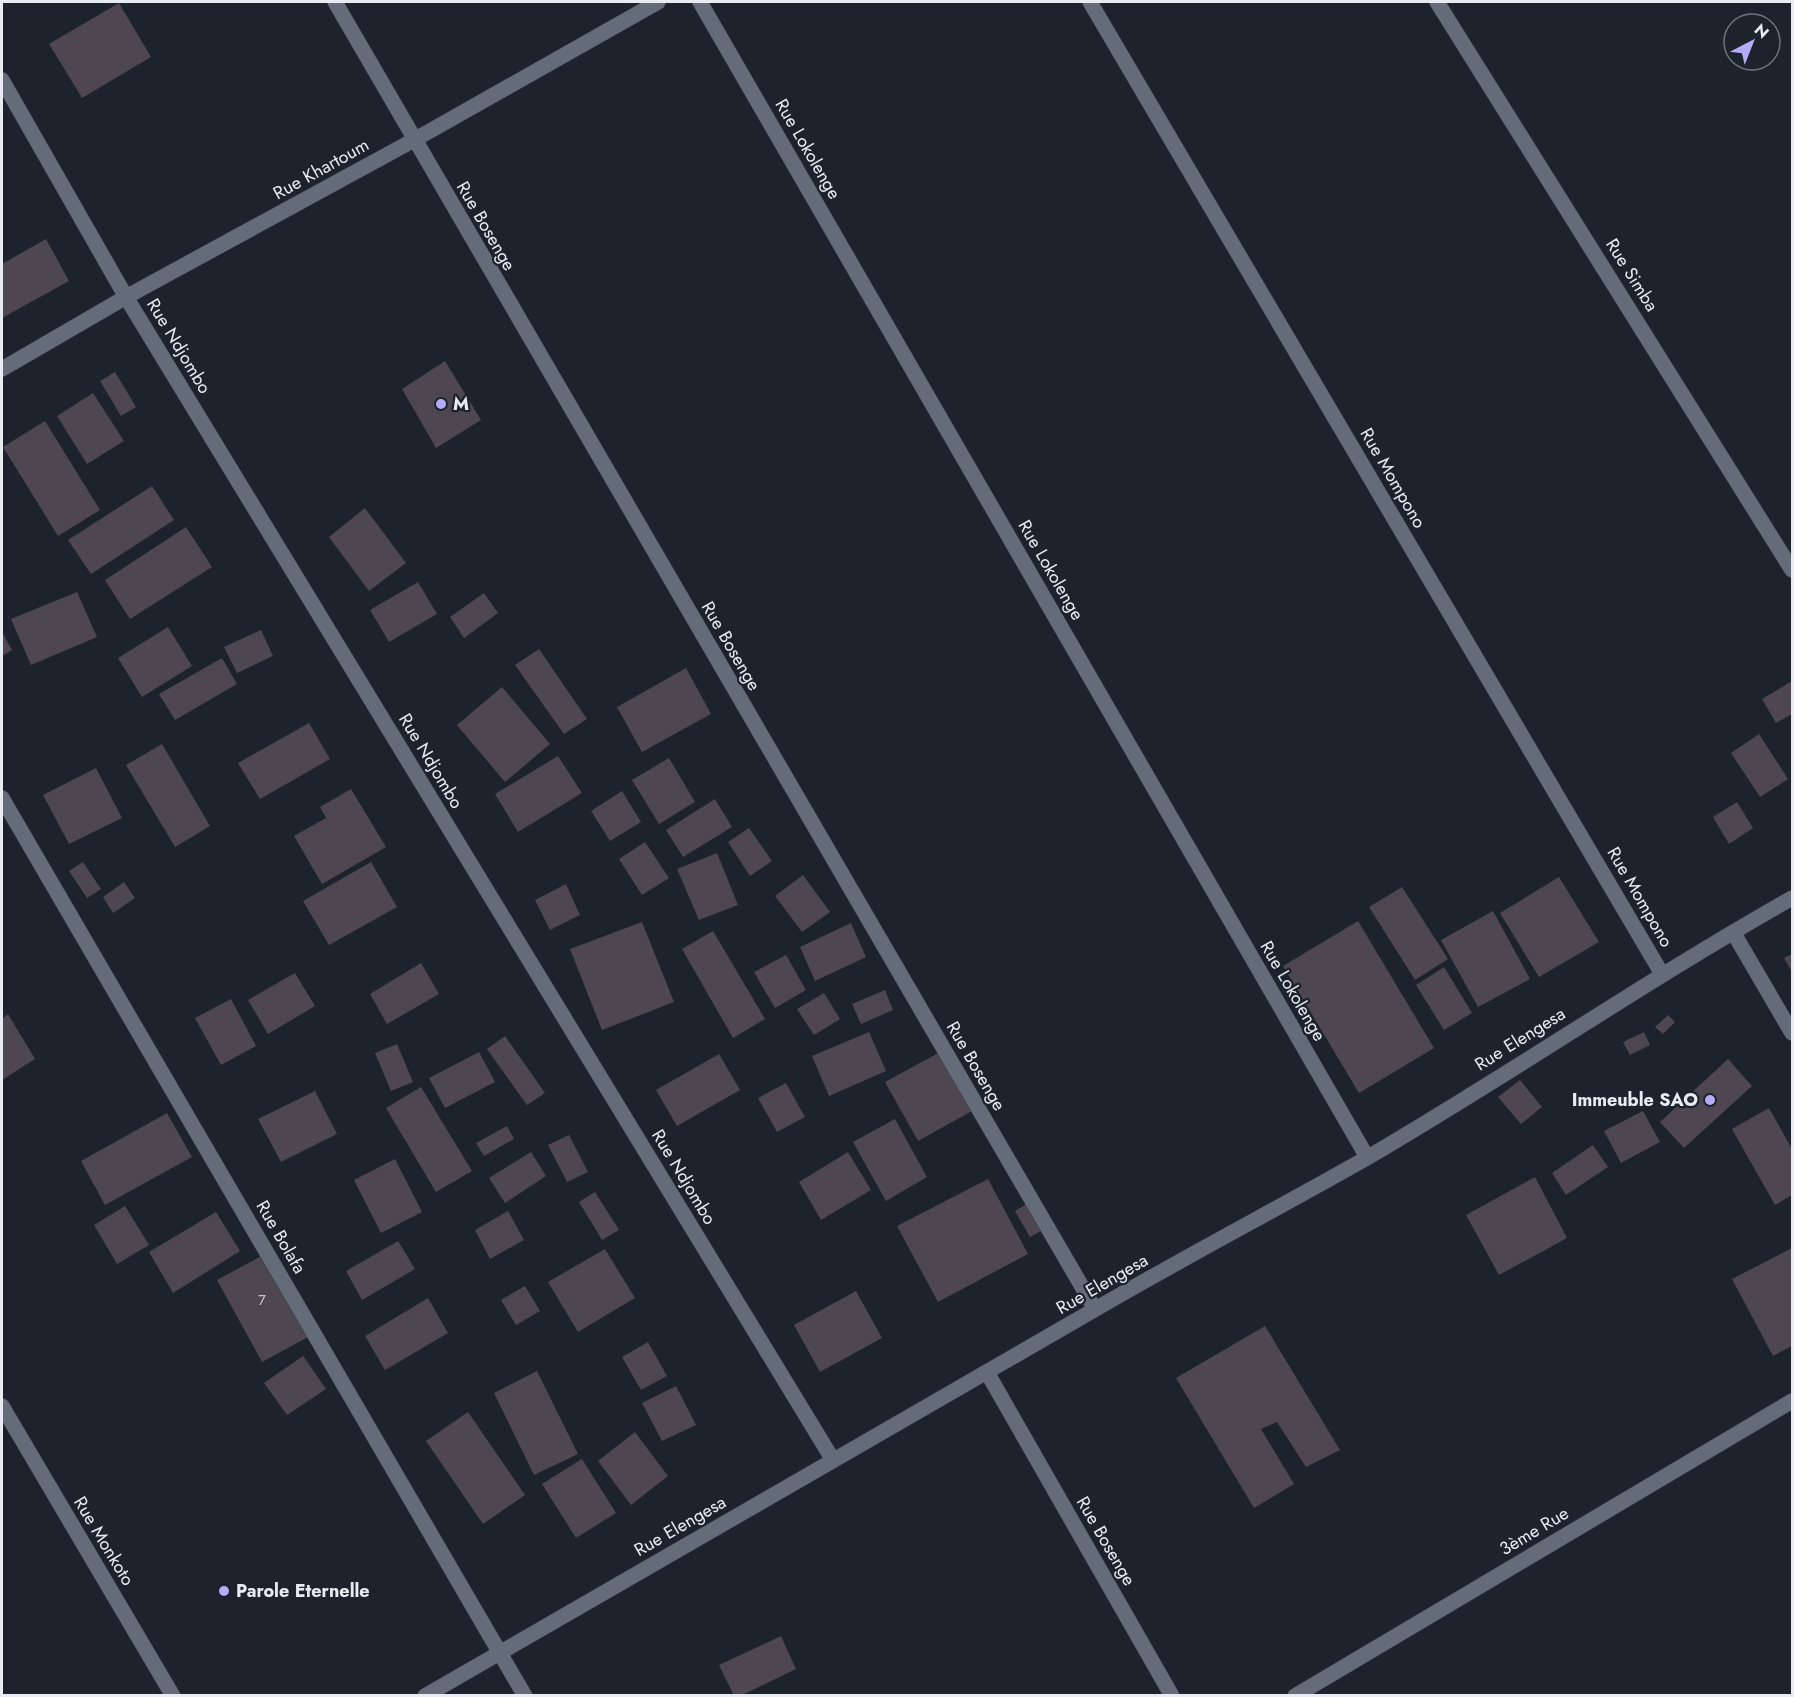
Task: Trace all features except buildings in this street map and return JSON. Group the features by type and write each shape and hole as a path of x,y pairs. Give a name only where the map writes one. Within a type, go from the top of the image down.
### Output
{"street":[{"name":"Rue Bosenge","path":"335,2 1095,1309"},
{"name":"Rue Khartoum","path":"2,369 126,297 414,140 658,2"},
{"name":"Rue Lokolenge","path":"700,2 1367,1157"},
{"name":"Rue Mompono","path":"1090,2 1662,974"},
{"name":"Rue Simba","path":"1437,2 1792,570"},
{"name":"Rue Ndjombo","path":"2,80 126,297 833,1460"},
{"name":"Rue Bolafa","path":"2,798 525,1695"},
{"name":"Rue Elengesa","path":"425,1695 833,1460 988,1374 1095,1309 1367,1157 1662,974 1792,898"},
{"path":"1732,932 1792,1033"},
{"name":"Rue Bosenge","path":"988,1374 1172,1695"},
{"name":"3ème Rue","path":"1295,1695 1792,1401"},
{"name":"Rue Monkoto","path":"2,1406 173,1695"}],"place":[{"name":"M","path":"441,404"},
{"name":"Immeuble SAO","path":"1710,1100"},
{"name":"Parole Eternelle","path":"224,1591"}]}
